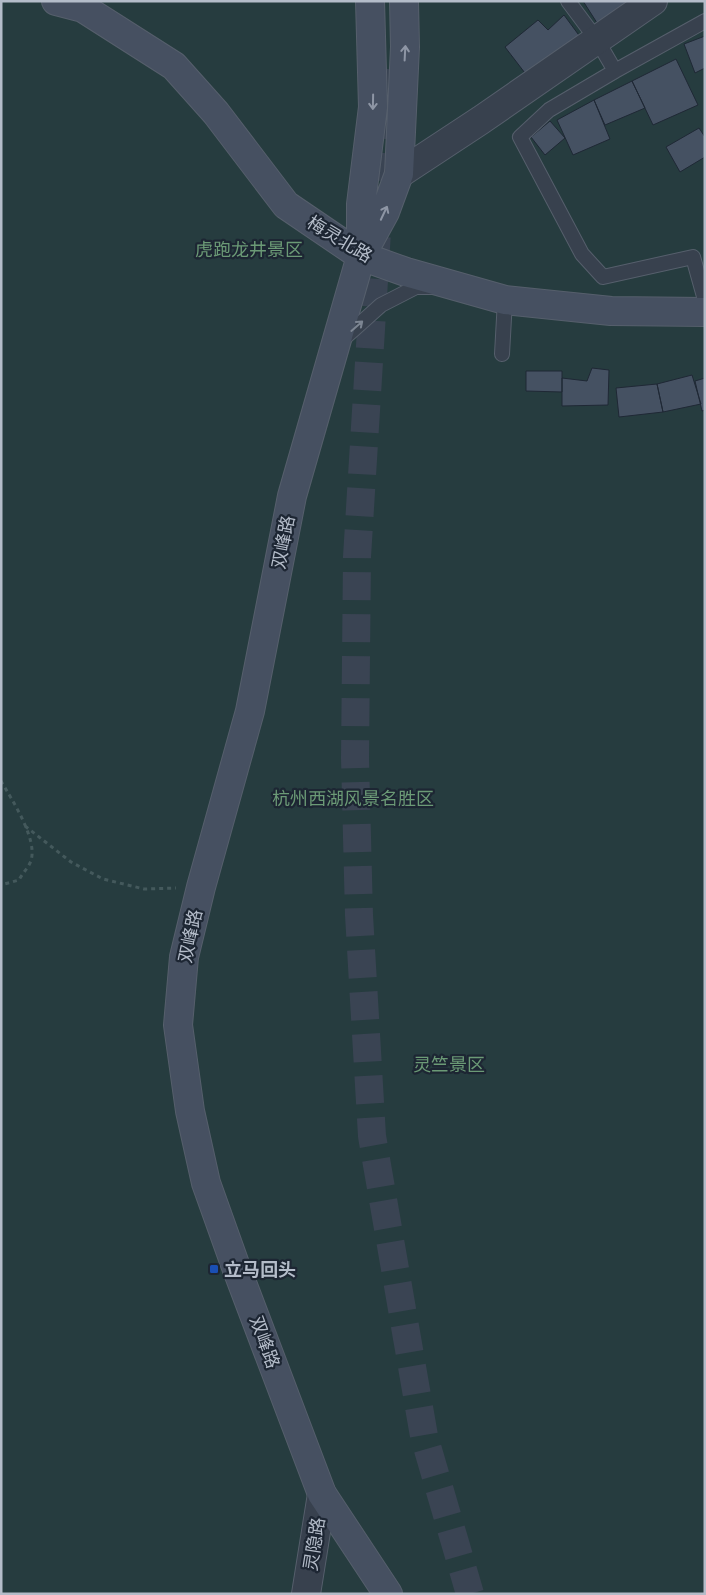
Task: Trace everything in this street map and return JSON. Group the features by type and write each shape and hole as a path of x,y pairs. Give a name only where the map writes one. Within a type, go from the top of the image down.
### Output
{"street":[{"name":"梅灵北路","path":"56,1 82,8 174,66 216,113 286,205 361,256 406,272 504,300 611,310 705,312"},
{"path":"361,256 361,204 373,107 370,1"},
{"path":"387,1 387,69"},
{"path":"361,256 385,212 399,174 405,47 404,1"},
{"path":"399,174 481,120 653,1"},
{"name":"双峰路","path":"361,256 292,496 250,711 201,887 184,957 178,1025 190,1112 206,1183 236,1267 322,1494 388,1594"},
{"name":"灵隐路","path":"306,1594 322,1494"}],"lane":[{"path":"568,1 597,40 616,71"},
{"path":"705,21 549,110 520,137 582,254 603,277 693,257 705,300"},
{"path":"324,382 343,339 381,305 416,287 458,286"},
{"path":"502,354 504,300"}],"path":[{"path":"1,781 31,839 31,862 19,880 1,885"},
{"path":"25,826 71,862 103,879 144,889 201,887"}],"green space":[{"name":"杭州西湖风景名胜区","path":"1,1 705,1 705,1594 1,1594"}],"building":[{"path":"583,1 635,1 599,26"},
{"path":"564,15 581,38 528,77 505,47 538,20 548,30"},
{"path":"705,36 705,68 695,73 684,44"},
{"path":"676,59 698,105 653,125 632,81"},
{"path":"632,81 645,108 605,125 594,100"},
{"path":"594,100 610,139 573,155 557,120"},
{"path":"550,121 565,138 545,155 531,137"},
{"path":"699,128 705,137 705,157 680,172 666,147"},
{"path":"592,368 609,370 608,405 562,406 562,378 587,381"},
{"path":"526,371 562,371 562,392 526,391"},
{"path":"692,375 701,404 663,412 657,384"},
{"path":"705,378 705,410 702,411 695,381"},
{"path":"657,384 663,412 619,417 616,388"}],"tunnel":[{"path":"387,69 357,557 355,758 359,915 372,1136 424,1436 470,1594"}],"place":[{"name":"立马回头","path":"214,1269"}],"park label":[{"name":"虎跑龙井景区","path":"249,249"},
{"name":"灵竺景区","path":"449,1064"}]}
